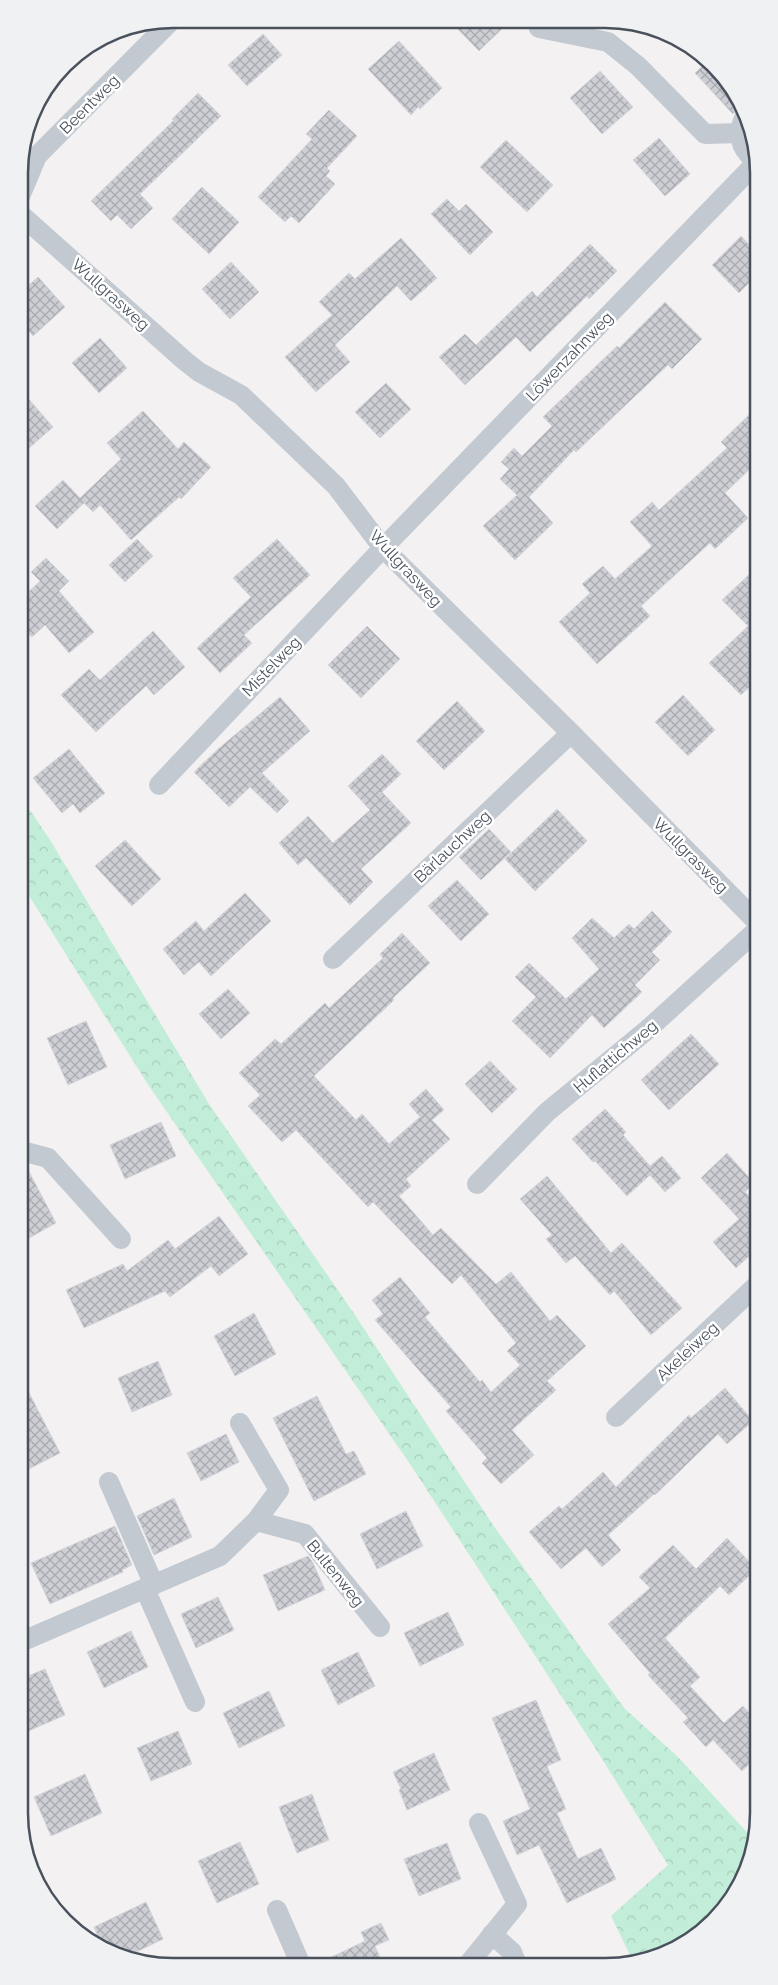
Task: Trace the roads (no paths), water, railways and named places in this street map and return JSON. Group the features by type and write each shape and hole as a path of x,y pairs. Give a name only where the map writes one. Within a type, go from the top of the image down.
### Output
{"street":[{"name":"Beentweg","path":"28,176 36,156 164,28"},
{"path":"539,28 608,42 638,66 705,134 742,125 744,150 749,155"},
{"name":"Löwenzahnweg","path":"383,548 750,169"},
{"name":"Wullgrasweg","path":"28,221 185,361 199,372 241,395 272,424 336,486 383,548 571,733 750,915"},
{"name":"Mistelweg","path":"158,784 383,548"},
{"name":"Bärlauchweg","path":"333,959 571,733"},
{"name":"Huflattichweg","path":"477,1184 547,1112 647,1030 750,936"},
{"path":"28,1153 48,1158 121,1239"},
{"name":"Akeleiweg","path":"616,1418 750,1293"},
{"path":"28,1639 220,1556 256,1521 278,1490 240,1423"},
{"path":"109,1482 195,1702"},
{"name":"Bultenweg","path":"256,1521 305,1534 380,1627"},
{"path":"473,1958 517,1904 479,1823"},
{"path":"278,1910 298,1958"},
{"path":"492,1934 512,1952 514,1958"}]}
